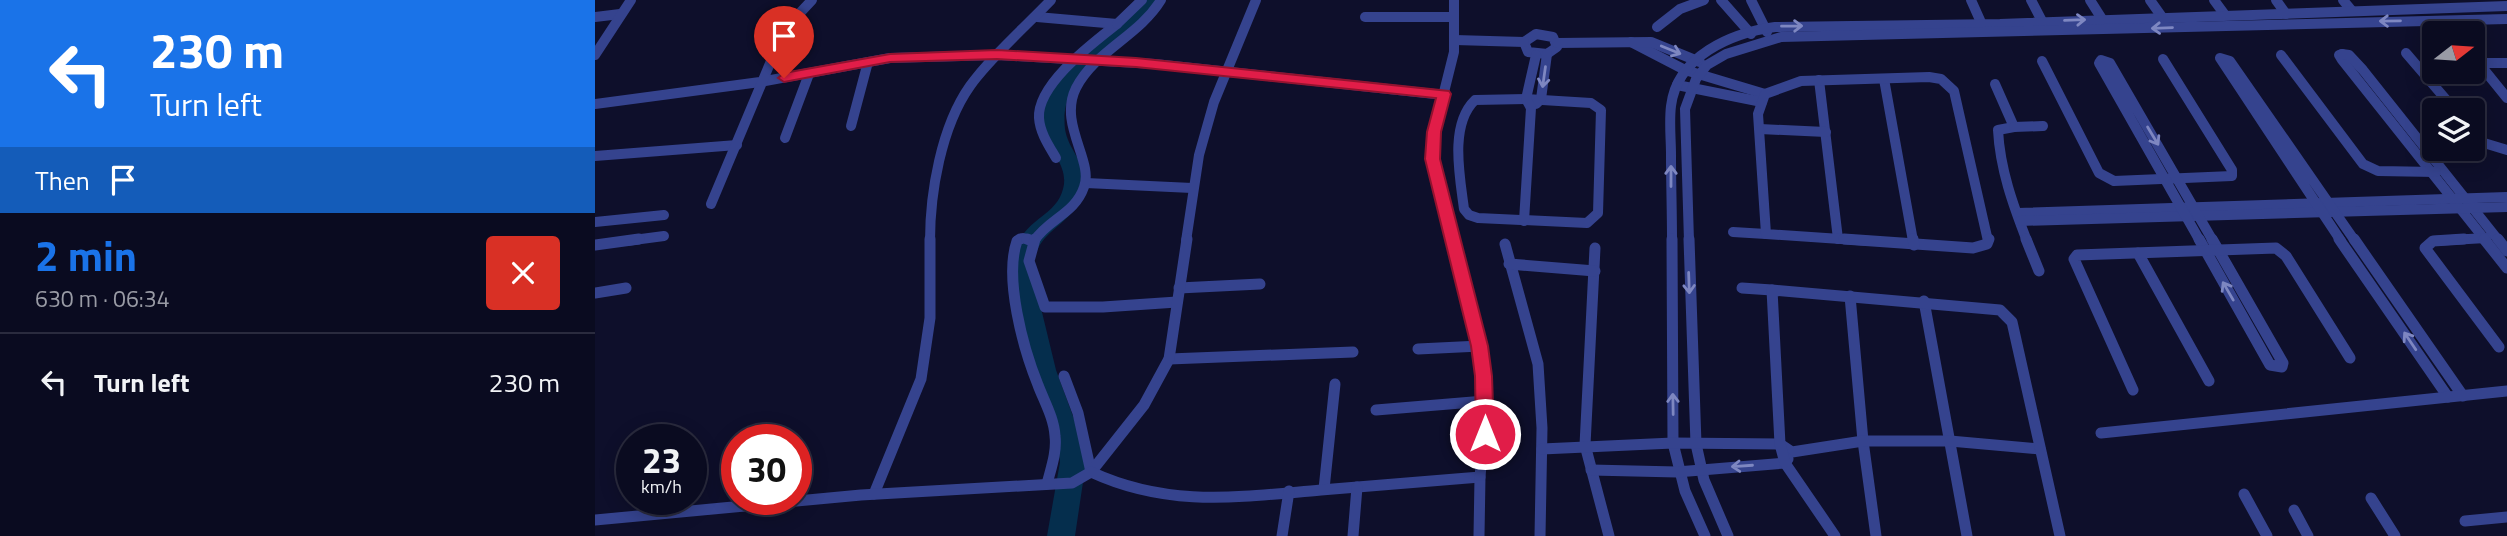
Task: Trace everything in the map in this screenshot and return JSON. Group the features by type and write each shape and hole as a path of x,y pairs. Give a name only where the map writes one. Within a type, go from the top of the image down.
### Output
{"street":[{"path":"595,55 631,0"},
{"path":"711,204 737,145 760,82 789,26 812,0"},
{"path":"874,495 921,379 930,318 930,213 939,157 969,87 997,54 1037,17 1051,0"},
{"path":"1049,484 1057,446 1057,430 1030,366 1012,266 1013,248 1019,240 1030,240 1071,210 1086,183 1071,105 1087,59 1142,0"},
{"path":"1056,158 1046,141 1038,115 1046,94 1087,59 1146,19 1161,0"},
{"path":"595,520 874,495 1072,483 1091,472 1145,405 1169,359 1192,188 1207,122 1256,0"},
{"path":"1454,0 1455,40 1434,132 1433,159 1480,346 1485,434 1480,477 1479,536"},
{"path":"1676,0 1681,9"},
{"path":"1657,27 1681,9 1705,0"},
{"path":"1721,0 1758,41"},
{"path":"1751,0 1771,38"},
{"path":"1971,0 1984,29"},
{"path":"2031,0 2042,21"},
{"path":"2090,0 2102,19"},
{"path":"2150,0 2162,17"},
{"path":"2214,0 2225,15"},
{"path":"2276,0 2286,14"},
{"path":"2343,0 2352,11"},
{"path":"2413,0 2421,10"},
{"path":"2002,28 2042,21 2286,14 2323,18 2352,11 2421,10 2476,3 2507,6"},
{"path":"2476,3 2491,19"},
{"path":"2491,6 2505,19"},
{"path":"595,16 620,14"},
{"path":"2200,16 2208,27"},
{"path":"1037,17 1118,24"},
{"path":"1365,17 1454,17"},
{"path":"2184,17 2191,27"},
{"path":"1705,536 1677,472 1673,443 1671,104 1685,70 1713,49 1748,32 1764,28 1859,30 2208,27 2323,18 2505,19"},
{"path":"1728,536 1699,470 1696,444 1685,108 1704,70 1724,55 1771,38 1859,30"},
{"path":"1455,40 1524,42 1536,34 1553,37 1557,43"},
{"path":"1524,42 1528,52 1536,55 1547,54 1557,47 1557,43"},
{"path":"1631,42 1685,70 1704,70 1763,98"},
{"path":"1557,43 1651,42 1697,60 1704,70"},
{"path":"2406,52 2445,98"},
{"path":"595,104 760,82 868,62 910,57 997,54 1227,71 1444,94"},
{"path":"1541,99 1547,54"},
{"path":"1524,221 1529,104 1536,55"},
{"path":"2281,55 2363,164 2373,170 2437,172"},
{"path":"2437,172 2386,99 2349,55 2339,55 2463,204 2507,251"},
{"path":"2315,204 2266,121 2231,61 2220,58 2266,121 2328,210 2448,397"},
{"path":"2042,61 2099,173 2115,181 2232,176 2232,170 2163,59"},
{"path":"2199,218 2210,249 2248,327 2270,365 2282,367 2283,363 2262,327 2210,249 2186,211 2164,179 2099,63 2101,60 2110,63 2178,178 2186,211 2199,218 2463,204 2507,207"},
{"path":"2485,61 2507,63"},
{"path":"851,126 868,62"},
{"path":"2485,71 2507,98"},
{"path":"785,138 809,74"},
{"path":"1733,232 1973,248 1987,244 1989,240 1954,91 1941,79 1929,77 1819,80 1785,84 1763,98 1758,114 1766,234"},
{"path":"1884,79 1914,244"},
{"path":"1819,80 1838,239"},
{"path":"1995,84 2014,127"},
{"path":"1677,85 1763,98"},
{"path":"1541,99 1591,103 1601,110 1598,213 1587,223 1524,221 1468,215 1464,209 1459,151 1464,111 1471,102 1529,104 1541,99"},
{"path":"2374,99 2386,99"},
{"path":"2124,108 2136,108"},
{"path":"2039,271 2019,217 1998,135 2002,128 2043,126"},
{"path":"1760,129 1826,132"},
{"path":"2485,143 2507,150"},
{"path":"595,156 737,145"},
{"path":"1086,183 1192,188"},
{"path":"2463,204 2507,197"},
{"path":"2019,217 2315,204 2328,210"},
{"path":"2463,204 2483,238 2507,268"},
{"path":"595,222 664,215"},
{"path":"595,245 664,236"},
{"path":"2496,238 2433,241 2425,248 2500,348"},
{"path":"1030,240 1029,261 1045,307 1114,307 1177,302"},
{"path":"1505,244 1538,364 1542,449 1540,536"},
{"path":"2133,390 2074,259 2077,255 2269,247 2282,251 2350,358"},
{"path":"1595,248 1585,445 1609,536"},
{"path":"2138,253 2209,381"},
{"path":"1671,254 1688,254"},
{"path":"1509,264 1595,271"},
{"path":"1179,288 1260,284"},
{"path":"595,293 626,288"},
{"path":"1742,288 1924,301 1990,308 2007,315 2012,322 2060,536"},
{"path":"1772,290 1780,444 1835,536"},
{"path":"2382,291 2463,396"},
{"path":"1850,296 1863,441 1876,536"},
{"path":"1924,301 1967,536"},
{"path":"2248,327 2262,327"},
{"path":"1418,349 1480,346"},
{"path":"1169,359 1353,352"},
{"path":"1064,376 1079,413 1091,472"},
{"path":"1324,489 1335,384"},
{"path":"2101,433 2507,391"},
{"path":"1376,410 1485,401"},
{"path":"1591,470 1699,470 1789,458 1863,441 1950,440 2040,449"},
{"path":"1542,449 1673,443 1780,444"},
{"path":"1091,472 1161,497 1220,499 1289,491 1480,477"},
{"path":"1353,536 1357,487"},
{"path":"1282,536 1289,491"},
{"path":"2244,494 2267,536"},
{"path":"2371,498 2395,536"},
{"path":"2294,510 2308,536"},
{"path":"2465,521 2507,517"}],"waterway":[{"path":"1061,536 1073,462 1071,446 1044,370 1021,271 1023,255 1035,233 1062,210 1074,189 1074,172 1055,129 1055,108 1062,89 1087,57 1149,0"}],"route":[{"path":"784,78 890,58 997,54 1092,59 1444,94 1434,132 1433,159 1442,204 1480,346 1484,376 1485,434"}]}
